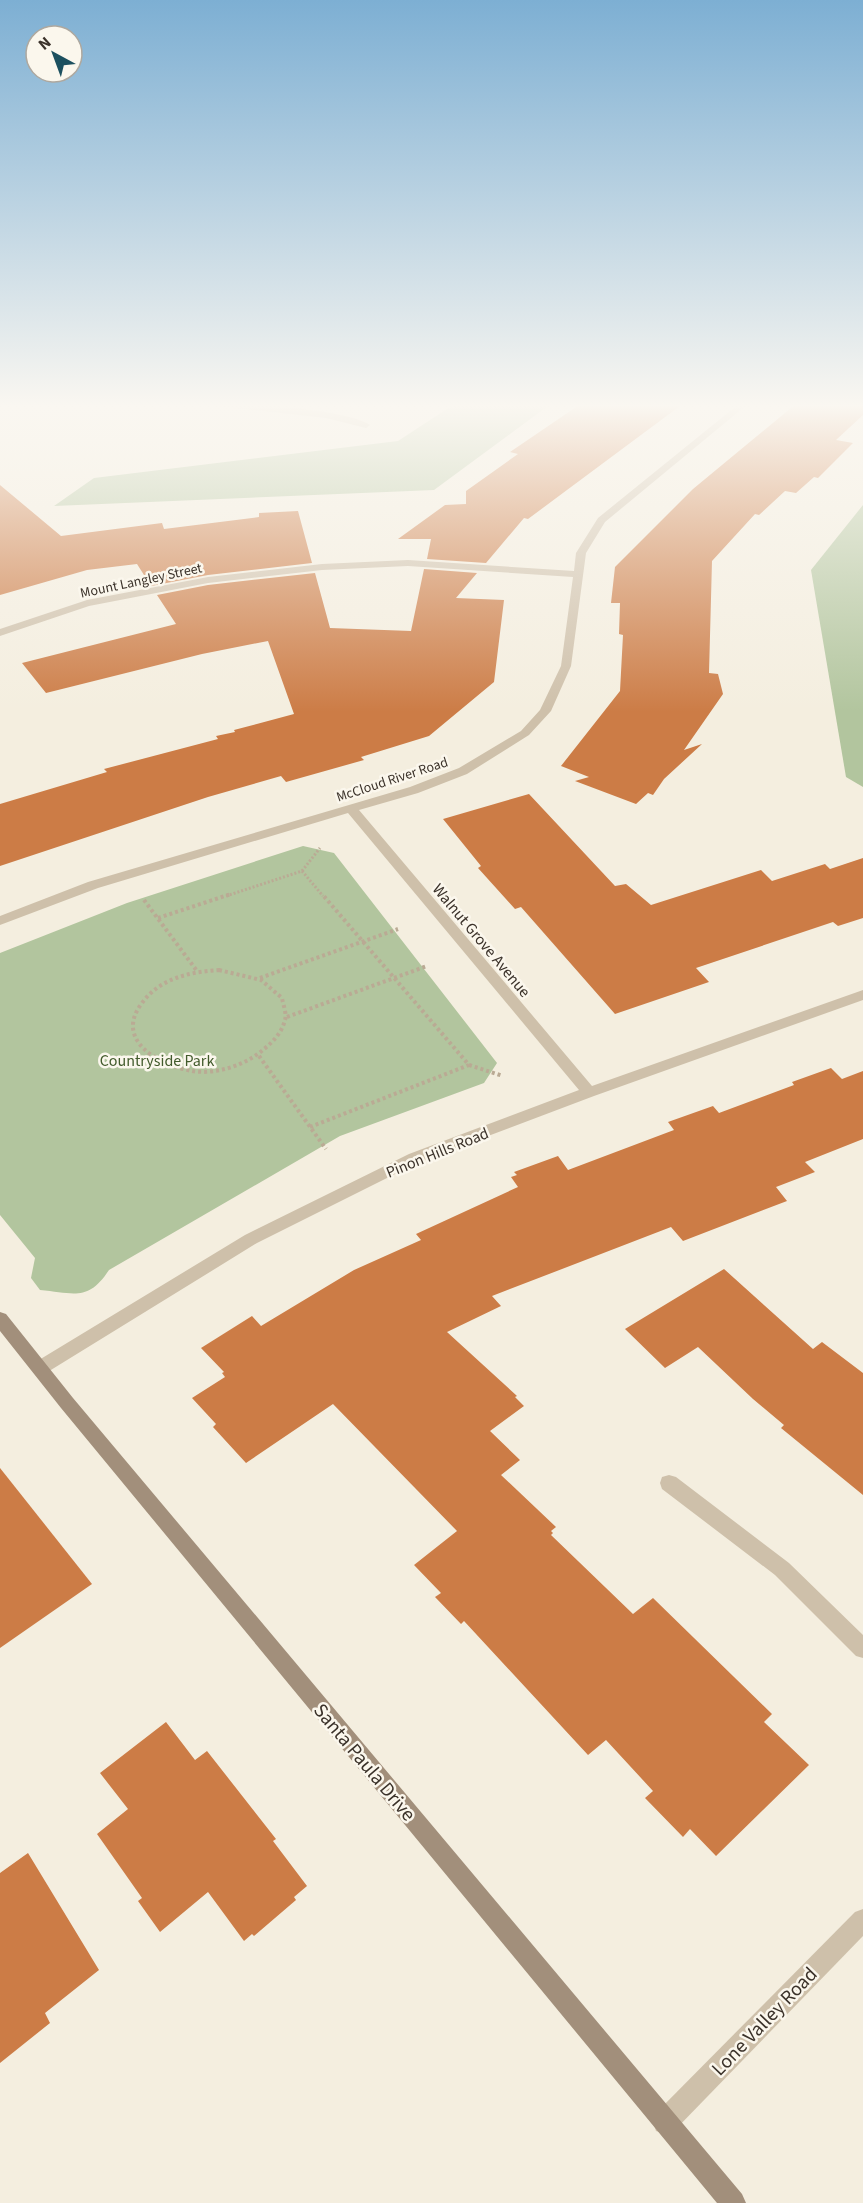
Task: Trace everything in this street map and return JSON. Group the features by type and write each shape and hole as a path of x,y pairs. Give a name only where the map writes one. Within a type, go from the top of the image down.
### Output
{"street":[{"name":"McCloud River Road","path":"0,921 93,885 414,790 463,771 525,733 545,711 566,666 581,553 601,520 618,506"},
{"name":"Mount Langley Street","path":"0,633 87,603 208,580 322,567 408,563 579,574"},
{"name":"Walnut Grove Avenue","path":"351,809 589,1092"},
{"name":"Pinon Hills Road","path":"39,1368 251,1239 414,1158 589,1092 863,995"},
{"name":"Santa Paula Drive","path":"0,1319 733,2203"},
{"path":"669,1483 782,1569 863,1649"},
{"name":"Lone Valley Road","path":"665,2122 863,1920"}],"path":[{"path":"158,918 302,871 325,842"},
{"path":"302,871 469,1065 503,1076"},
{"path":"142,897 197,971"},
{"path":"260,978 398,929"},
{"path":"287,1017 427,966"},
{"path":"219,969 241,972 260,978 280,995 287,1017 283,1031 273,1044 259,1056 238,1065 214,1070 190,1070 168,1066 150,1056 138,1044 132,1030 134,1014 142,1000 156,987 175,977 197,971 219,969"},
{"path":"259,1056 326,1149"},
{"path":"310,1127 469,1065"}],"green space":[{"path":"863,506 863,787 846,777 811,570"},
{"name":"Countryside Park","path":"303,846 334,853 497,1063 484,1083 340,1136 109,1270 94,1287 87,1291 71,1293 40,1290 31,1278 35,1258 0,1215 0,953 127,903"}],"building":[{"path":"0,506 25,506 61,536 162,523 164,529 259,517 259,513 298,511 312,563 208,575 151,586 137,564 87,570 0,595"},
{"path":"444,506 546,506 528,519 524,518 486,563 427,559 431,539 398,539"},
{"path":"676,506 769,506 759,515 755,514 712,561 709,673 718,674 723,694 684,750 702,744 664,779 653,795 648,793 636,804 575,781 589,777 561,766 620,691 623,635 619,634 620,603 611,603 615,567"},
{"path":"424,569 477,573 456,598 504,600 494,682 429,736 361,757 364,760 286,782 281,776 208,797 0,866 0,804 107,772 104,769 218,739 216,736 294,714 268,641 202,654 46,693 22,663 176,624 157,595 208,585 315,573 330,628 411,631"},
{"path":"529,794 615,886 626,884 651,905 761,870 772,881 825,864 830,869 863,858 863,918 838,926 833,922 696,968 709,982 615,1014 521,907 515,909 478,868 481,866 443,819"},
{"path":"831,1068 842,1079 863,1071 863,1139 805,1162 815,1172 776,1187 787,1201 683,1241 671,1227 492,1296 501,1306 447,1332 517,1396 515,1397 524,1406 490,1431 520,1460 501,1475 556,1527 551,1531 553,1533 551,1535 633,1614 653,1598 772,1714 764,1722 809,1765 716,1856 690,1829 683,1837 645,1798 653,1791 606,1740 588,1755 464,1621 461,1624 435,1597 441,1593 414,1565 457,1531 333,1404 246,1463 213,1427 216,1424 192,1398 225,1377 222,1373 224,1372 201,1348 252,1316 261,1326 354,1270 421,1240 416,1234 518,1187 511,1177 517,1175 514,1172 558,1156 568,1170 674,1130 668,1122 713,1106 719,1113 794,1085 792,1082"},
{"path":"724,1269 813,1349 822,1342 863,1373 863,1495 781,1428 784,1425 698,1347 665,1368 625,1329"},
{"path":"0,1468 92,1584 0,1648"},
{"path":"166,1722 195,1760 207,1751 276,1839 273,1841 307,1886 294,1897 296,1900 254,1936 252,1934 244,1941 208,1892 160,1932 138,1901 142,1898 97,1834 128,1809 100,1773"},
{"path":"28,1853 99,1970 45,2013 50,2023 0,2063 0,1873"}]}
